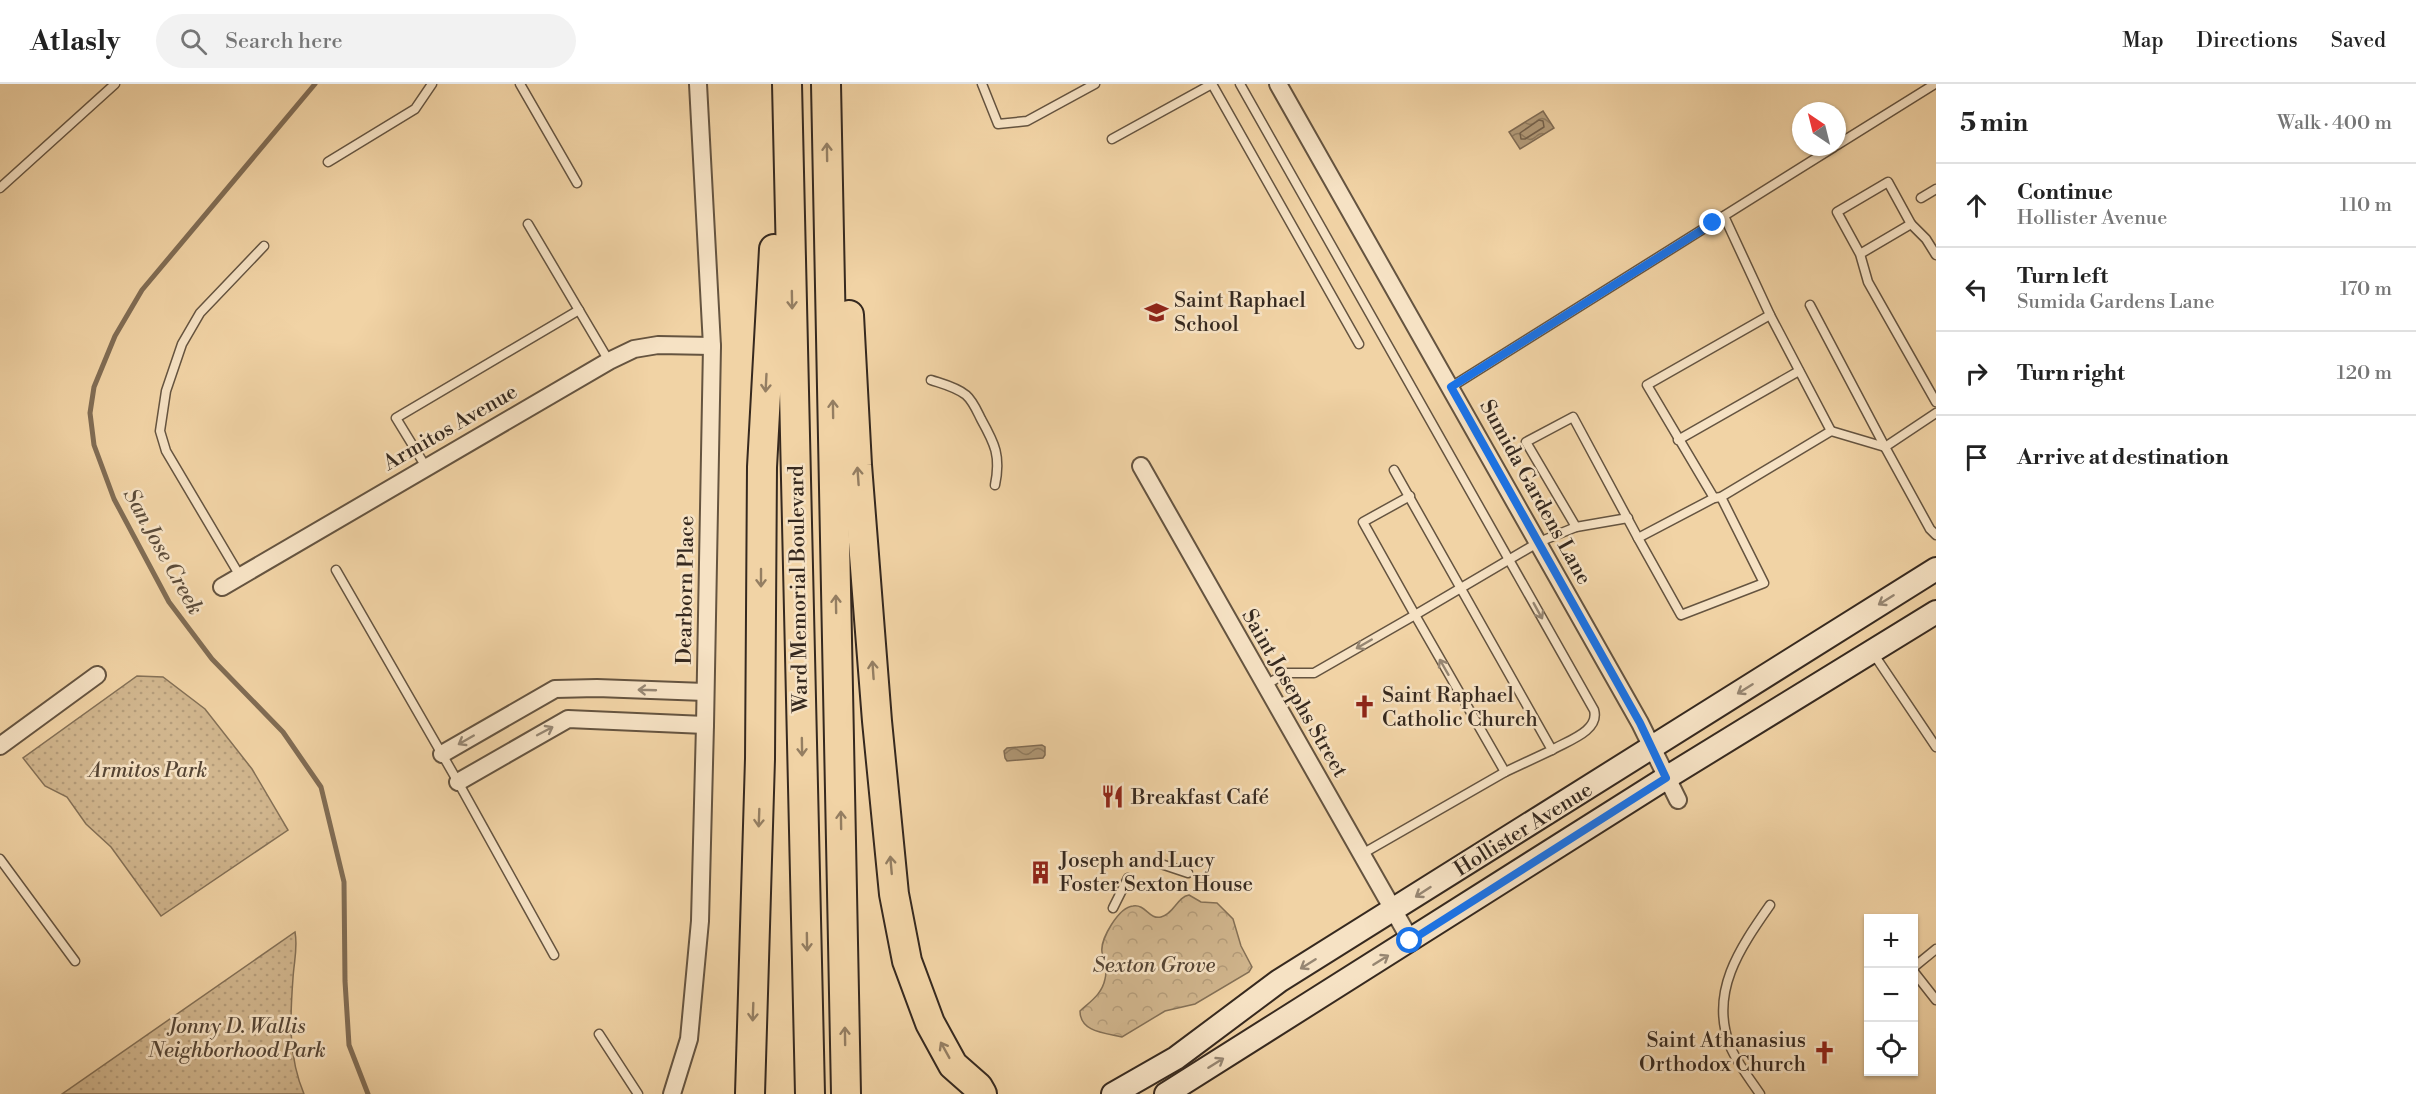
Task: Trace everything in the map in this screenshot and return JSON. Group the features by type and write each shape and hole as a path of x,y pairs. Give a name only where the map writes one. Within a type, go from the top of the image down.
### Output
{"highway":[{"name":"Ward Memorial Boulevard","path":"787,84 810,1094"},
{"name":"Ward Memorial Boulevard","path":"826,84 846,1094"},
{"path":"750,1094 760,759 762,467 775,231 788,136"},
{"path":"829,210 849,304 865,570 894,894 907,961 930,1023 953,1065 978,1087 982,1094"}],"main road":[{"name":"Hollister Avenue","path":"1113,1094 1176,1058 1279,981 1936,569"},
{"name":"Hollister Avenue","path":"1166,1094 1666,778 1936,612"}],"street":[{"name":"Dearborn Place","path":"672,1094 689,1039 699,933 705,725 712,346 698,84"},
{"name":"Sumida Gardens Lane","path":"1278,84 1539,542 1652,747 1677,800"},
{"name":"Armitos Avenue","path":"222,587 609,361 634,349 658,345 712,346"},
{"name":"Saint Josephs Street","path":"1141,466 1410,941"},
{"path":"0,746 97,675"},
{"path":"442,754 555,689 597,688 705,692"},
{"path":"458,782 568,719 705,725"}],"lane":[{"path":"0,188 115,84"},
{"path":"328,162 415,109 432,84"},
{"path":"520,84 577,183"},
{"path":"982,84 998,124 1028,121 1095,84"},
{"path":"1112,140 1212,84 1359,344"},
{"path":"1240,84 1596,718 1587,730 1552,750 1505,772 1362,854"},
{"path":"1846,140 1935,84"},
{"path":"1451,387 1820,156"},
{"path":"1936,255 1926,239 1911,224 1888,182 1837,212 1860,254 1868,282 1936,402"},
{"path":"1922,198 1936,189"},
{"path":"1724,216 1770,315 1831,431 1885,447"},
{"path":"528,224 609,361"},
{"path":"1860,254 1911,224"},
{"path":"240,576 166,451 160,431 166,391 182,344 200,314 264,246"},
{"path":"1810,305 1930,530 1936,536"},
{"path":"426,467 396,418 579,310"},
{"path":"1576,527 1526,442 1573,417 1681,615 1764,583 1718,498 1678,440 1647,385 1770,315"},
{"path":"1678,440 1799,371"},
{"path":"931,380 959,390 974,406 996,446 999,466 995,485"},
{"path":"1885,447 1936,413"},
{"path":"1638,538 1718,498 1831,431"},
{"path":"1394,470 1552,750"},
{"path":"1410,496 1363,522 1505,772"},
{"path":"1265,685 1287,673 1314,673 1539,542 1576,527 1628,518"},
{"path":"336,570 554,955"},
{"path":"1872,651 1936,747"},
{"path":"0,859 75,961"},
{"path":"1158,863 1188,873"},
{"path":"1113,909 1128,878"},
{"path":"1760,1094 1731,1048 1723,1014 1724,991 1730,969 1740,950 1770,905"},
{"path":"1918,964 1936,949"},
{"path":"1918,977 1936,1000"},
{"path":"599,1034 638,1094"}],"green space":[{"name":"Armitos Park","path":"137,676 163,677 205,709 252,769 288,830 161,916 111,847 86,824 67,797 45,786 23,758"},
{"name":"Sexton Grove","path":"1189,895 1201,902 1217,903 1233,919 1241,946 1252,967 1249,972 1195,1004 1165,1011 1122,1037 1101,1033 1089,1027 1081,1018 1080,1011 1096,997 1104,984 1106,972 1102,946 1111,924 1122,912 1133,906 1141,907 1153,916 1161,917"},
{"name":"Jonny D. Wallis Neighborhood Park","path":"295,932 291,1037 295,1065 304,1094 62,1094"}],"water":[{"path":"1543,111 1554,128 1520,149 1509,132"},
{"path":"1042,745 1045,747 1043,758 1007,761 1005,758 1004,751 1007,748"}],"waterway":[{"name":"San Jose Creek","path":"315,84 142,290 115,336 94,387 90,413 94,445 114,499 169,602 212,659 283,732 321,787 344,882 345,981 349,1045 368,1094"}],"place":[{"name":"Saint Raphael School","path":"1156,312"},
{"name":"Saint Raphael Catholic Church","path":"1364,707"},
{"name":"Breakfast Café","path":"1113,797"},
{"name":"Joseph and Lucy Foster Sexton House","path":"1041,872"},
{"name":"Saint Athanasius Orthodox Church","path":"1824,1052"}],"route":[{"path":"1410,941 1666,778 1640,723 1451,387 1713,223"}]}
